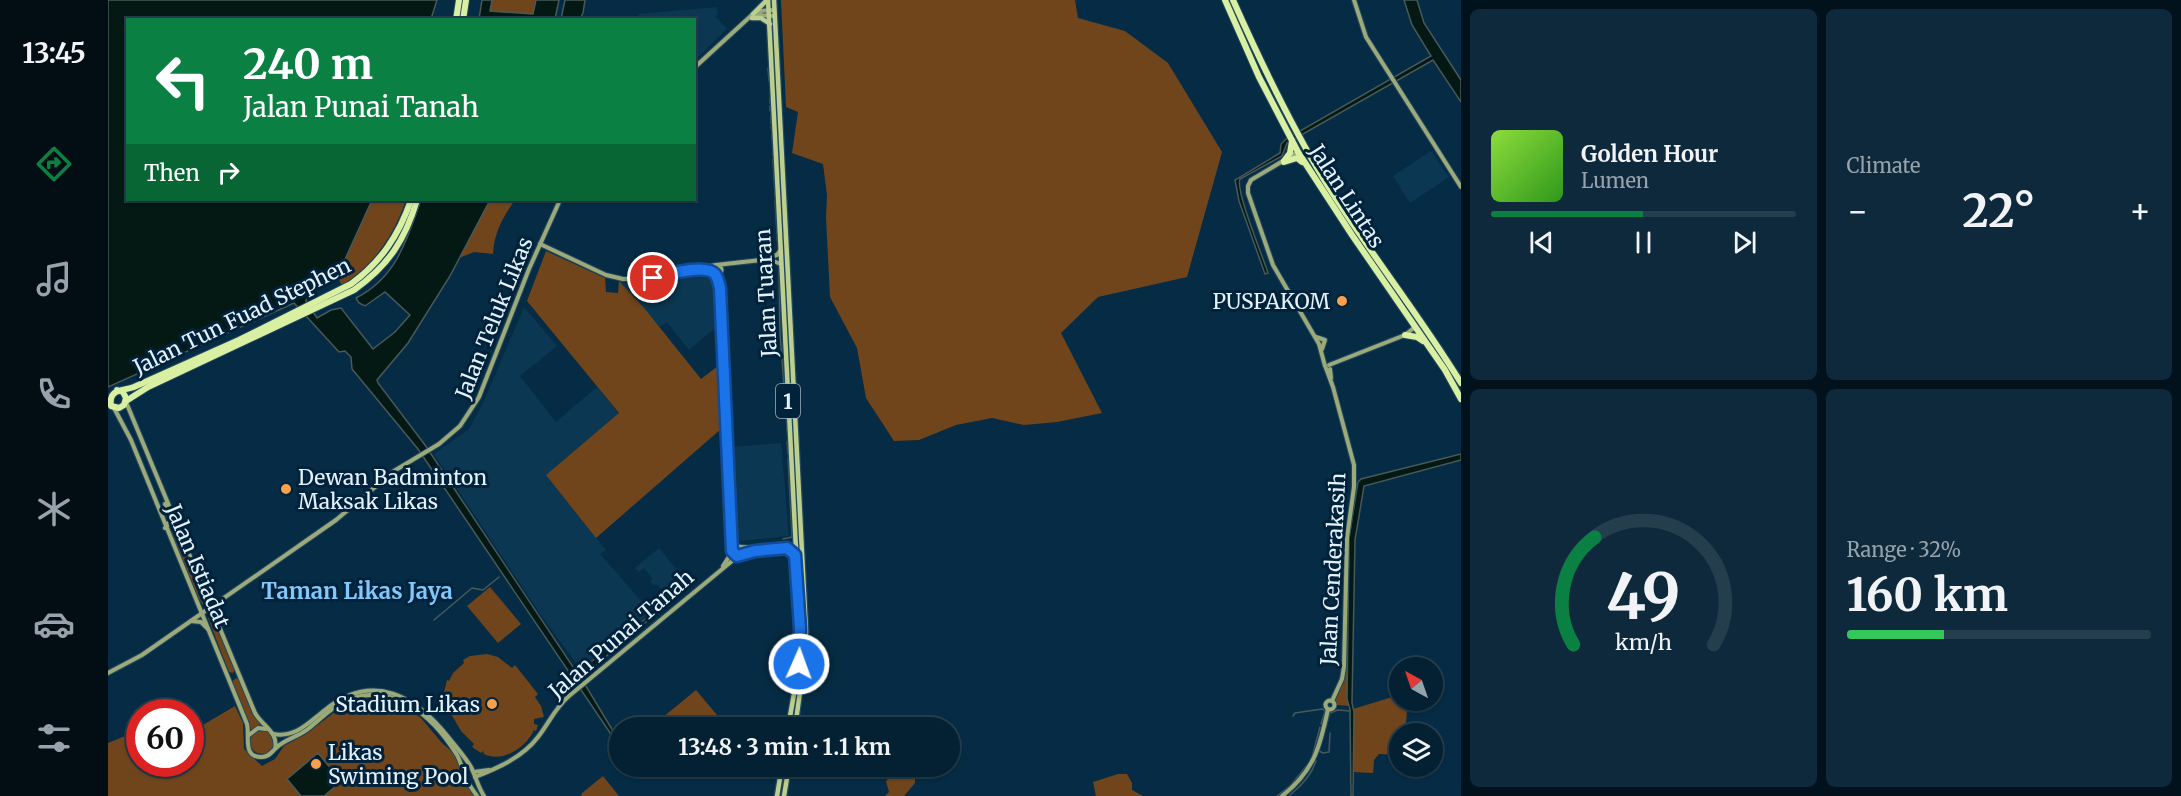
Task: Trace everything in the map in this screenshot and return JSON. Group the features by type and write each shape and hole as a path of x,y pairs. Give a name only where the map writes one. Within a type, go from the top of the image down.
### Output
{"highway":[{"path":"456,18 459,0"},
{"path":"463,18 466,0"},
{"name":"Jalan Lintas","path":"1225,0 1248,53 1298,152 1352,235 1367,264 1370,267 1374,266 1445,370 1461,399"},
{"name":"Jalan Lintas","path":"1233,0 1276,96 1310,155 1461,383"},
{"path":"1284,162 1292,148 1291,139"},
{"path":"1298,152 1303,151 1310,155"},
{"path":"1284,162 1299,159 1313,176"},
{"name":"Jalan Tun Fuad Stephen","path":"313,307 351,284 377,262 391,244 411,201"},
{"name":"Jalan Tun Fuad Stephen","path":"126,401 148,387 313,307 354,290 383,267 397,248 410,224 417,201"},
{"path":"1374,266 1377,258"},
{"name":"Jalan Tun Fuad Stephen","path":"112,393 135,387 301,313"},
{"path":"1415,327 1418,317"},
{"path":"1405,335 1417,337 1428,346"},
{"path":"1441,350 1439,356 1445,370"},
{"path":"123,392 126,401 122,407 112,409 109,400 112,393 123,392"}],"main road":[{"name":"Jalan Tuaran","path":"768,0 772,13 783,251 806,632 797,717"},
{"path":"752,16 768,0"},
{"name":"Jalan Tuaran","path":"774,0 770,24 775,91"},
{"path":"752,16 761,18 770,24"},
{"name":"Jalan Tuaran","path":"783,251 784,261 781,264 800,640 793,717"},
{"path":"788,403 792,385"},
{"path":"787,548 795,547 799,543 799,513"},
{"path":"777,796 780,777"},
{"path":"784,796 787,777"}],"street":[{"path":"1354,0 1366,37 1461,187"},
{"path":"696,67 752,16 760,11 772,13"},
{"path":"1284,162 1298,152"},
{"name":"Jalan Cenderakasih","path":"1282,796 1312,765 1328,709 1335,706 1332,701 1342,679 1347,538 1354,487 1354,465 1322,351 1325,340 1315,337 1276,272 1249,198 1248,186 1251,180 1284,162"},
{"name":"Jalan Teluk Likas","path":"108,673 131,662 336,520 394,471 429,450 460,426 480,398 540,244 560,201"},
{"path":"540,244 606,275 619,278 645,279 716,265 771,259 781,264"},
{"path":"761,260 783,251"},
{"path":"701,268 717,273 735,264"},
{"path":"716,265 712,269 717,273"},
{"path":"716,265 720,266 717,273 720,286 732,551 734,555 740,555 787,548 796,557"},
{"path":"1328,367 1405,335 1415,327"},
{"name":"Jalan Istiadat","path":"126,401 238,674 257,717 267,729"},
{"name":"Jalan Istiadat","path":"112,409 124,426 210,632 248,724 248,738"},
{"path":"124,426 133,422"},
{"path":"162,492 170,519 170,523 165,528"},
{"path":"731,530 735,542 740,547 740,555"},
{"path":"721,569 735,547 787,546 793,543 795,538"},
{"name":"Jalan Punai Tanah","path":"474,775 510,760 529,747 540,735 556,708 576,689 740,555"},
{"path":"206,594 213,600 221,600"},
{"path":"198,604 198,609 191,621 201,622 210,632"},
{"path":"229,678 238,674"},
{"path":"477,796 455,753 425,717 410,705 384,696 362,696 341,704 302,733 281,743 272,753 263,757 254,755 248,747 248,738 258,728 285,736 294,733 332,704 352,694 385,692 407,699 420,707 440,726 474,775 484,796"},
{"path":"272,753 276,744 273,734"},
{"path":"466,778 467,772 474,775"},
{"path":"466,778 471,781 474,775"}],"shaded area":[{"path":"108,0 437,0 431,18 126,18 126,201 372,201 337,277 312,291 306,301 317,318 331,310 341,308 373,349 395,332 410,315 385,292 365,306 356,298 381,279 399,256 421,201 489,201 450,276 408,343 377,380 425,445 577,673 653,613 654,615 581,678 609,724 609,731 418,449 352,369 351,357 345,351 339,352 294,303 108,387"},
{"path":"482,0 492,0 490,11 533,14 536,0 559,0 555,18 479,18"},
{"path":"492,0 536,0 533,14 490,11"},
{"path":"565,0 585,0 580,18 561,18"},
{"path":"781,0 1075,0 1078,18 1125,31 1168,63 1222,152 1187,277 1098,297 1061,333 1102,413 1057,422 1024,425 992,418 956,425 919,440 894,441 866,398 857,348 830,297 827,195 823,164 792,153 798,112 786,107"},
{"path":"1404,0 1417,0 1424,23 1461,80 1461,102 1433,60 1287,143 1282,156 1240,179 1245,209 1268,273 1265,274 1239,201 1235,180 1280,153 1281,144 1286,139 1431,56 1412,25"},
{"path":"717,7 718,15 715,16 727,29 696,59 696,18 638,18 639,14"},
{"path":"1431,151 1449,177 1410,203 1393,176"},
{"path":"372,201 406,201 389,237 373,259 342,285 337,277"},
{"path":"489,201 514,201 500,226 493,254 474,252 459,258"},
{"path":"546,251 605,278 606,292 618,293 619,281 645,309 701,379 718,366 721,429 596,538 546,475 619,413 527,301"},
{"path":"700,274 710,277 717,294 717,313 714,329 689,350 667,322 660,327 619,281 661,280"},
{"path":"524,307 557,346 520,376 556,422 597,387 619,414 546,475 606,550 600,554 651,612 581,670 541,615 434,454 469,429 484,401"},
{"path":"781,443 789,536 740,541 737,533 731,447"},
{"path":"1461,454 1461,460 1364,486 1355,540 1353,796 1351,796 1350,709 1347,699 1349,538 1358,482 1361,479"},
{"path":"175,526 206,604 205,607 191,583 176,545 172,530"},
{"path":"659,548 687,582 663,601 660,597 664,592 657,584 654,586 650,581 652,578 644,568 639,572 635,568"},
{"path":"490,587 521,624 498,643 467,606"},
{"path":"1349,614 1347,699 1349,706 1337,705 1335,699 1345,670 1347,615"},
{"path":"211,615 235,669 233,673 229,672 208,618"},
{"name":"Stadium Likas","path":"487,654 498,657 512,668 515,665 538,694 535,697 544,717 534,719 534,724 538,725 536,731 534,730 525,743 513,752 498,757 484,754 483,751 481,753 472,747 474,744 461,731 442,700 447,680 449,681 453,673 464,663 463,660 470,656"},
{"path":"236,678 261,726 251,730 232,682"},
{"path":"696,690 719,717 663,717"},
{"path":"1389,698 1389,711 1407,711 1406,723 1389,723 1389,754 1379,754 1374,760 1373,773 1354,772 1353,709"},
{"path":"371,699 390,701 400,704 421,718 442,743 455,754 464,780 474,796 108,796 108,743 125,736 126,777 204,777 204,724 235,706 243,723 244,749 262,766 275,759 284,746 306,734 340,708"},
{"path":"257,730 267,730 274,737 274,747 267,754 257,754 250,747 250,737"},
{"name":"Likas Swiming Pool","path":"318,753 336,775 334,776 338,781 337,785 324,796 301,796 287,779"},
{"path":"1118,774 1127,774 1132,783 1132,790 1143,796 1096,796 1093,782"},
{"path":"603,776 619,796 582,796 581,794"},
{"path":"890,777 913,777 915,783 904,796 885,796 889,792 886,781"}],"waterway":[{"path":"768,68 769,81"},
{"path":"770,98 770,103"},
{"path":"770,106 770,111"},
{"path":"771,114 771,124"},
{"path":"771,127 772,131"},
{"path":"772,134 773,155"},
{"path":"773,159 775,196"},
{"path":"775,200 777,233"},
{"path":"777,238 778,244"},
{"path":"779,271 780,333 785,400"},
{"path":"786,409 787,431"},
{"path":"787,442 788,454"},
{"path":"783,539 792,537 788,458"},
{"path":"434,620 472,588 483,590 499,577"},
{"path":"1293,716 1295,713 1322,709 1325,711 1321,724"},
{"path":"1324,733 1330,713 1338,710 1350,711"},
{"path":"1311,761 1320,727"},
{"path":"1322,740 1319,751 1329,752 1330,733"},
{"path":"1290,795 1312,771 1316,761"},
{"path":"1277,796 1291,785 1308,764"}],"place":[{"name":"PUSPAKOM","path":"1342,301"},
{"name":"Dewan Badminton Maksak Likas","path":"286,489"},
{"name":"Stadium Likas","path":"492,704"},
{"name":"Likas Swiming Pool","path":"316,764"}],"district":[{"name":"Taman Likas Jaya","path":"357,591"}],"route":[{"path":"653,278 701,268 711,271 716,276 720,288 732,551 737,556 755,551 787,548 795,555 800,628 799,664"}]}
